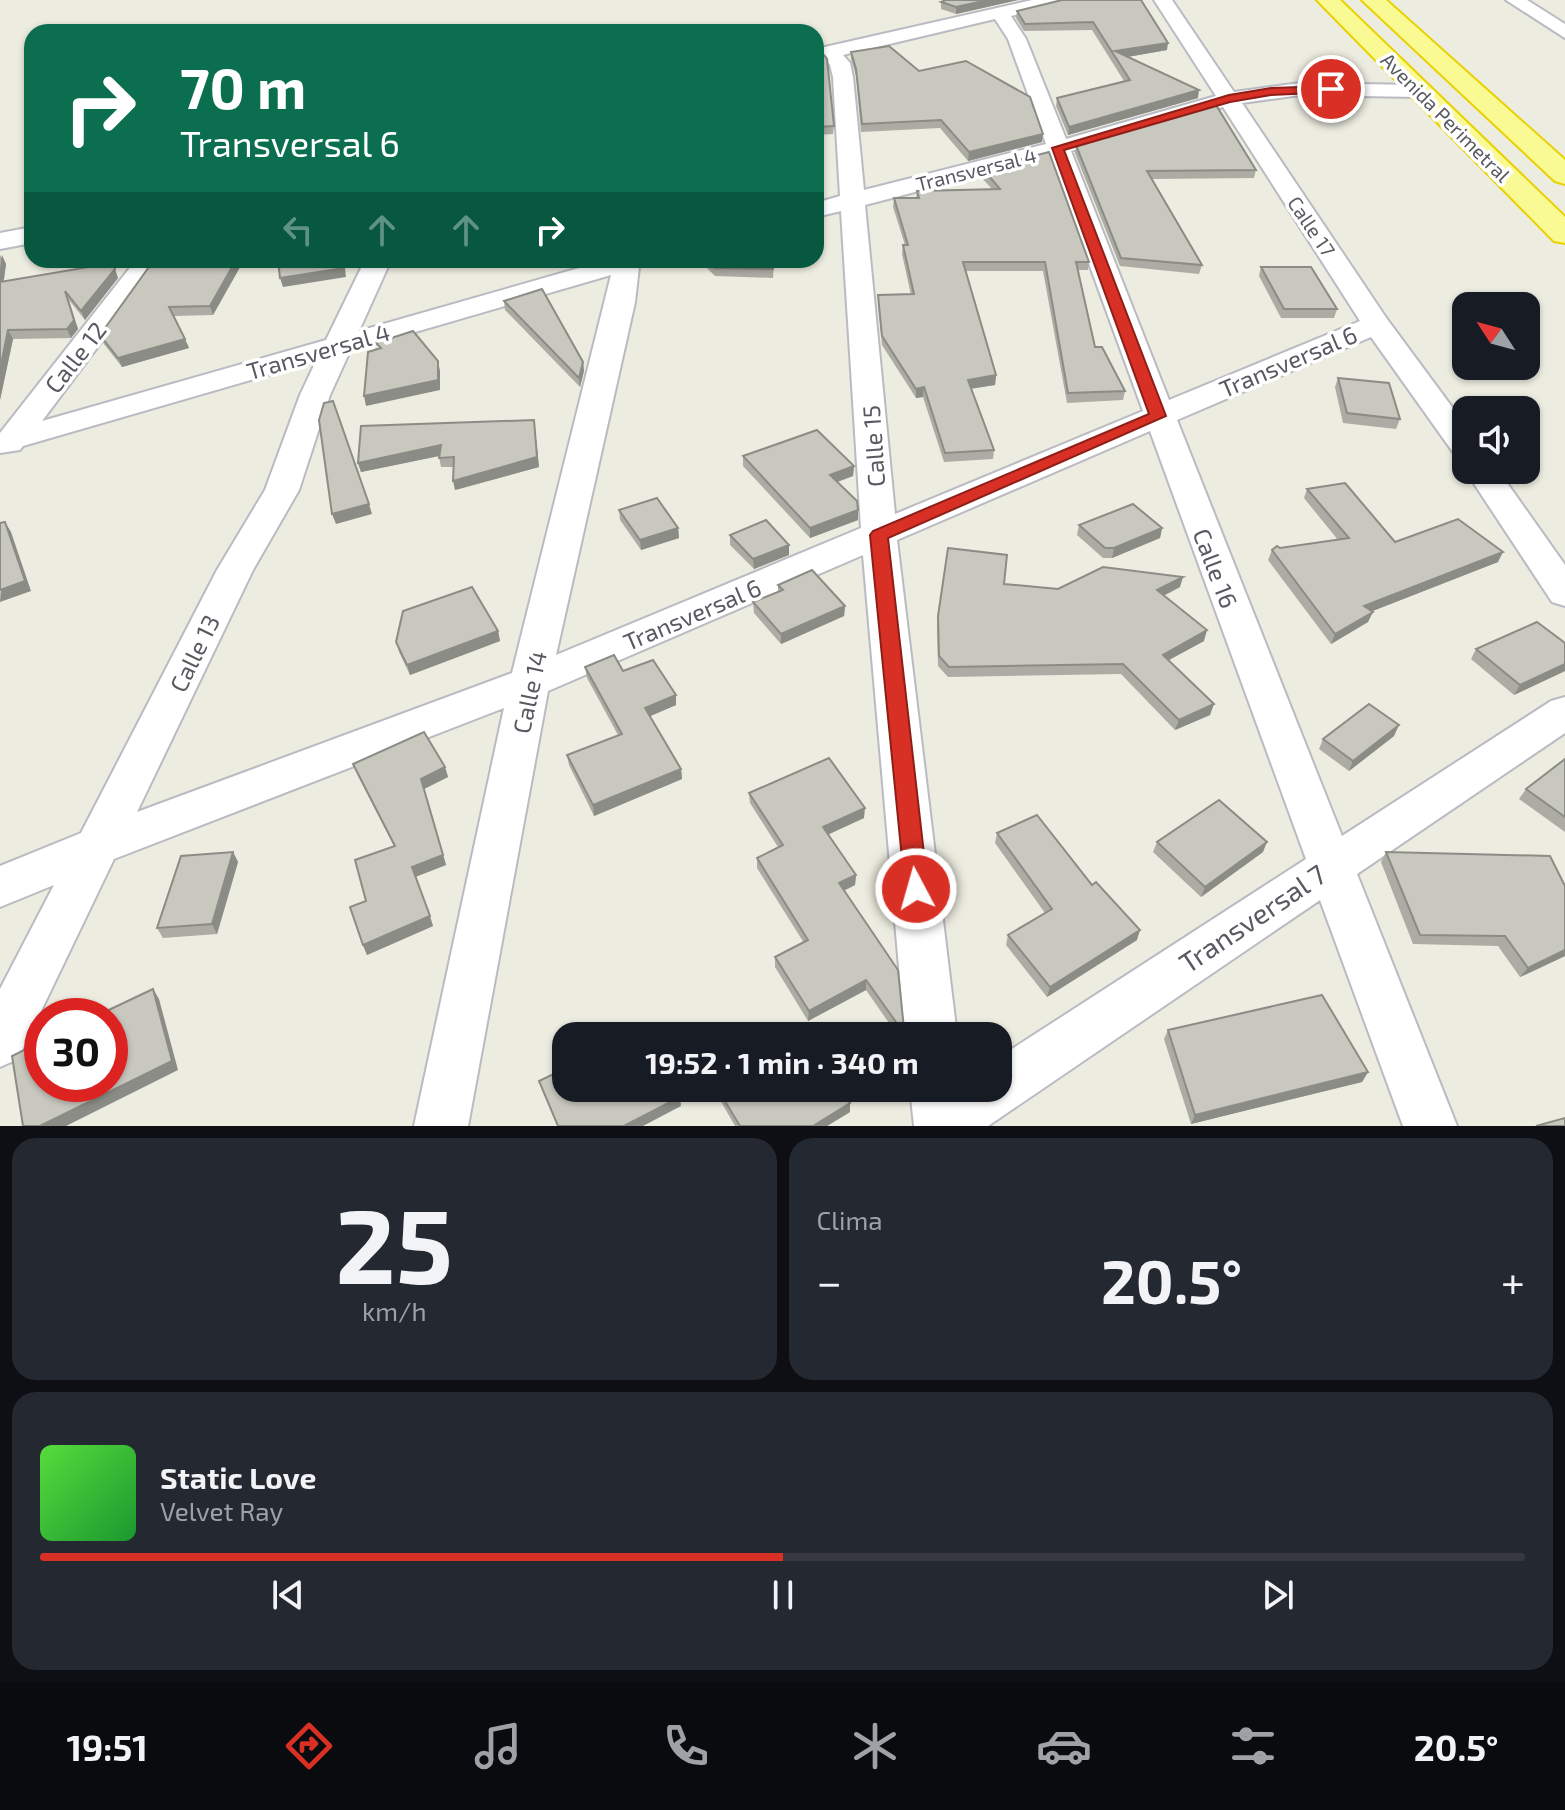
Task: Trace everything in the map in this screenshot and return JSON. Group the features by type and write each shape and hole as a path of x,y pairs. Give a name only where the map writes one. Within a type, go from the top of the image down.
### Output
{"highway":[{"name":"Avenida Perimetral","path":"1328,0 1565,234"},
{"name":"Avenida Perimetral","path":"1373,0 1565,175"}],"street":[{"path":"824,53 1055,0"},
{"name":"Calle 17","path":"1163,0 1376,324 1452,429"},
{"path":"1515,0 1565,32"},
{"name":"Calle 16","path":"999,12 1017,39 1430,1126"},
{"name":"Calle 15","path":"824,55 842,69 879,535 930,1022"},
{"name":"Transversal 4","path":"824,208 1058,148 1229,99 1300,89 1419,91"},
{"path":"0,241 24,236"},
{"name":"Calle 12","path":"4,445 144,268"},
{"name":"Calle 13","path":"0,1042 235,570 282,490 315,395 374,268"},
{"name":"Transversal 4","path":"4,445 606,268"},
{"name":"Calle 14","path":"441,1126 530,682 628,268"},
{"name":"Transversal 6","path":"0,887 100,845 530,682 1376,324"},
{"path":"1491,484 1565,593"},
{"name":"Transversal 7","path":"941,1126 1565,712"},
{"path":"938,1102 941,1126"}],"building":[{"path":"988,0 956,7 941,2"},
{"path":"1062,0 1141,0 1168,43 1115,51 1199,90 1069,127 1057,98 1130,80 1093,22 1025,24 1017,11"},
{"path":"889,46 919,71 966,61 1030,97 1043,134 969,152 941,120 862,124 851,52"},
{"path":"824,55 827,59 834,126 824,127"},
{"path":"1216,105 1256,170 1147,171 1202,265 1121,258 1076,145"},
{"path":"1049,152 1089,262 1076,262 1095,347 1102,347 1125,391 1068,393 1045,262 963,262 996,375 968,380 994,450 945,453 924,387 916,389 882,336 878,295 914,294 903,245 908,245 894,198 919,198 917,191 1000,189 983,169"},
{"path":"1261,267 1311,267 1337,309 1284,309"},
{"path":"83,268 115,269 81,311 65,291 74,320 67,329 8,330 0,370 0,282"},
{"path":"148,268 231,268 210,306 169,307 185,339 118,358 100,335"},
{"path":"279,268 344,268 280,278"},
{"path":"542,289 583,362 579,378 504,301"},
{"path":"413,331 438,361 438,380 364,396 368,352 381,348 376,343"},
{"path":"1338,378 1389,383 1400,419 1347,413"},
{"path":"333,401 369,504 332,514 319,420 324,403"},
{"path":"534,420 537,457 453,481 454,457 439,458 441,445 358,463 361,426"},
{"path":"817,430 854,466 830,475 857,501 858,510 810,528 743,456"},
{"path":"1345,483 1395,542 1458,519 1503,552 1364,606 1373,612 1335,634 1272,550 1277,546 1349,538 1307,489"},
{"path":"657,498 678,528 640,540 619,510"},
{"path":"1133,504 1162,528 1114,548 1105,548 1079,525"},
{"path":"766,520 789,545 753,559 730,535"},
{"path":"5,522 25,581 0,590 0,523"},
{"path":"948,548 1007,555 1004,584 1058,589 1103,567 1183,577 1157,590 1207,630 1163,655 1214,704 1179,720 1123,664 949,667 939,656 938,616"},
{"path":"812,570 845,606 781,634 753,602 783,590 778,585"},
{"path":"472,587 498,631 407,665 396,642 403,611"},
{"path":"1537,622 1565,643 1565,664 1520,685 1476,649"},
{"path":"614,655 623,671 653,660 676,695 645,708 681,769 593,805 567,755 622,734 585,667"},
{"path":"1369,704 1399,725 1353,761 1323,739"},
{"path":"424,732 445,767 421,779 443,855 412,867 430,916 363,945 350,907 366,901 355,860 395,846 353,764"},
{"path":"829,758 865,808 823,827 856,875 839,883 898,970 903,1022 896,1022 866,980 809,1011 775,957 808,940 757,858 783,845 749,793"},
{"path":"1565,759 1565,817 1526,789"},
{"path":"1219,800 1267,842 1205,887 1157,842"},
{"path":"1037,815 1092,885 1096,882 1140,930 1050,987 1008,935 1052,909 997,833"},
{"path":"233,852 212,924 157,928 181,856"},
{"path":"1386,852 1550,856 1565,886 1565,950 1528,968 1505,936 1420,935"},
{"path":"153,989 172,1061 128,1083 128,1001"},
{"path":"1322,995 1368,1072 1195,1115 1168,1030"},
{"path":"24,1050 24,1102 89,1102 40,1126 23,1126 12,1056"},
{"path":"552,1075 552,1102 670,1102 624,1126 558,1126 539,1081"},
{"path":"725,1102 850,1103 813,1126 740,1126"},
{"path":"1565,1118 1565,1126 1536,1126"}],"route":[{"path":"916,889 879,535 1158,416 1058,148 1229,99 1300,89 1331,89"}]}
